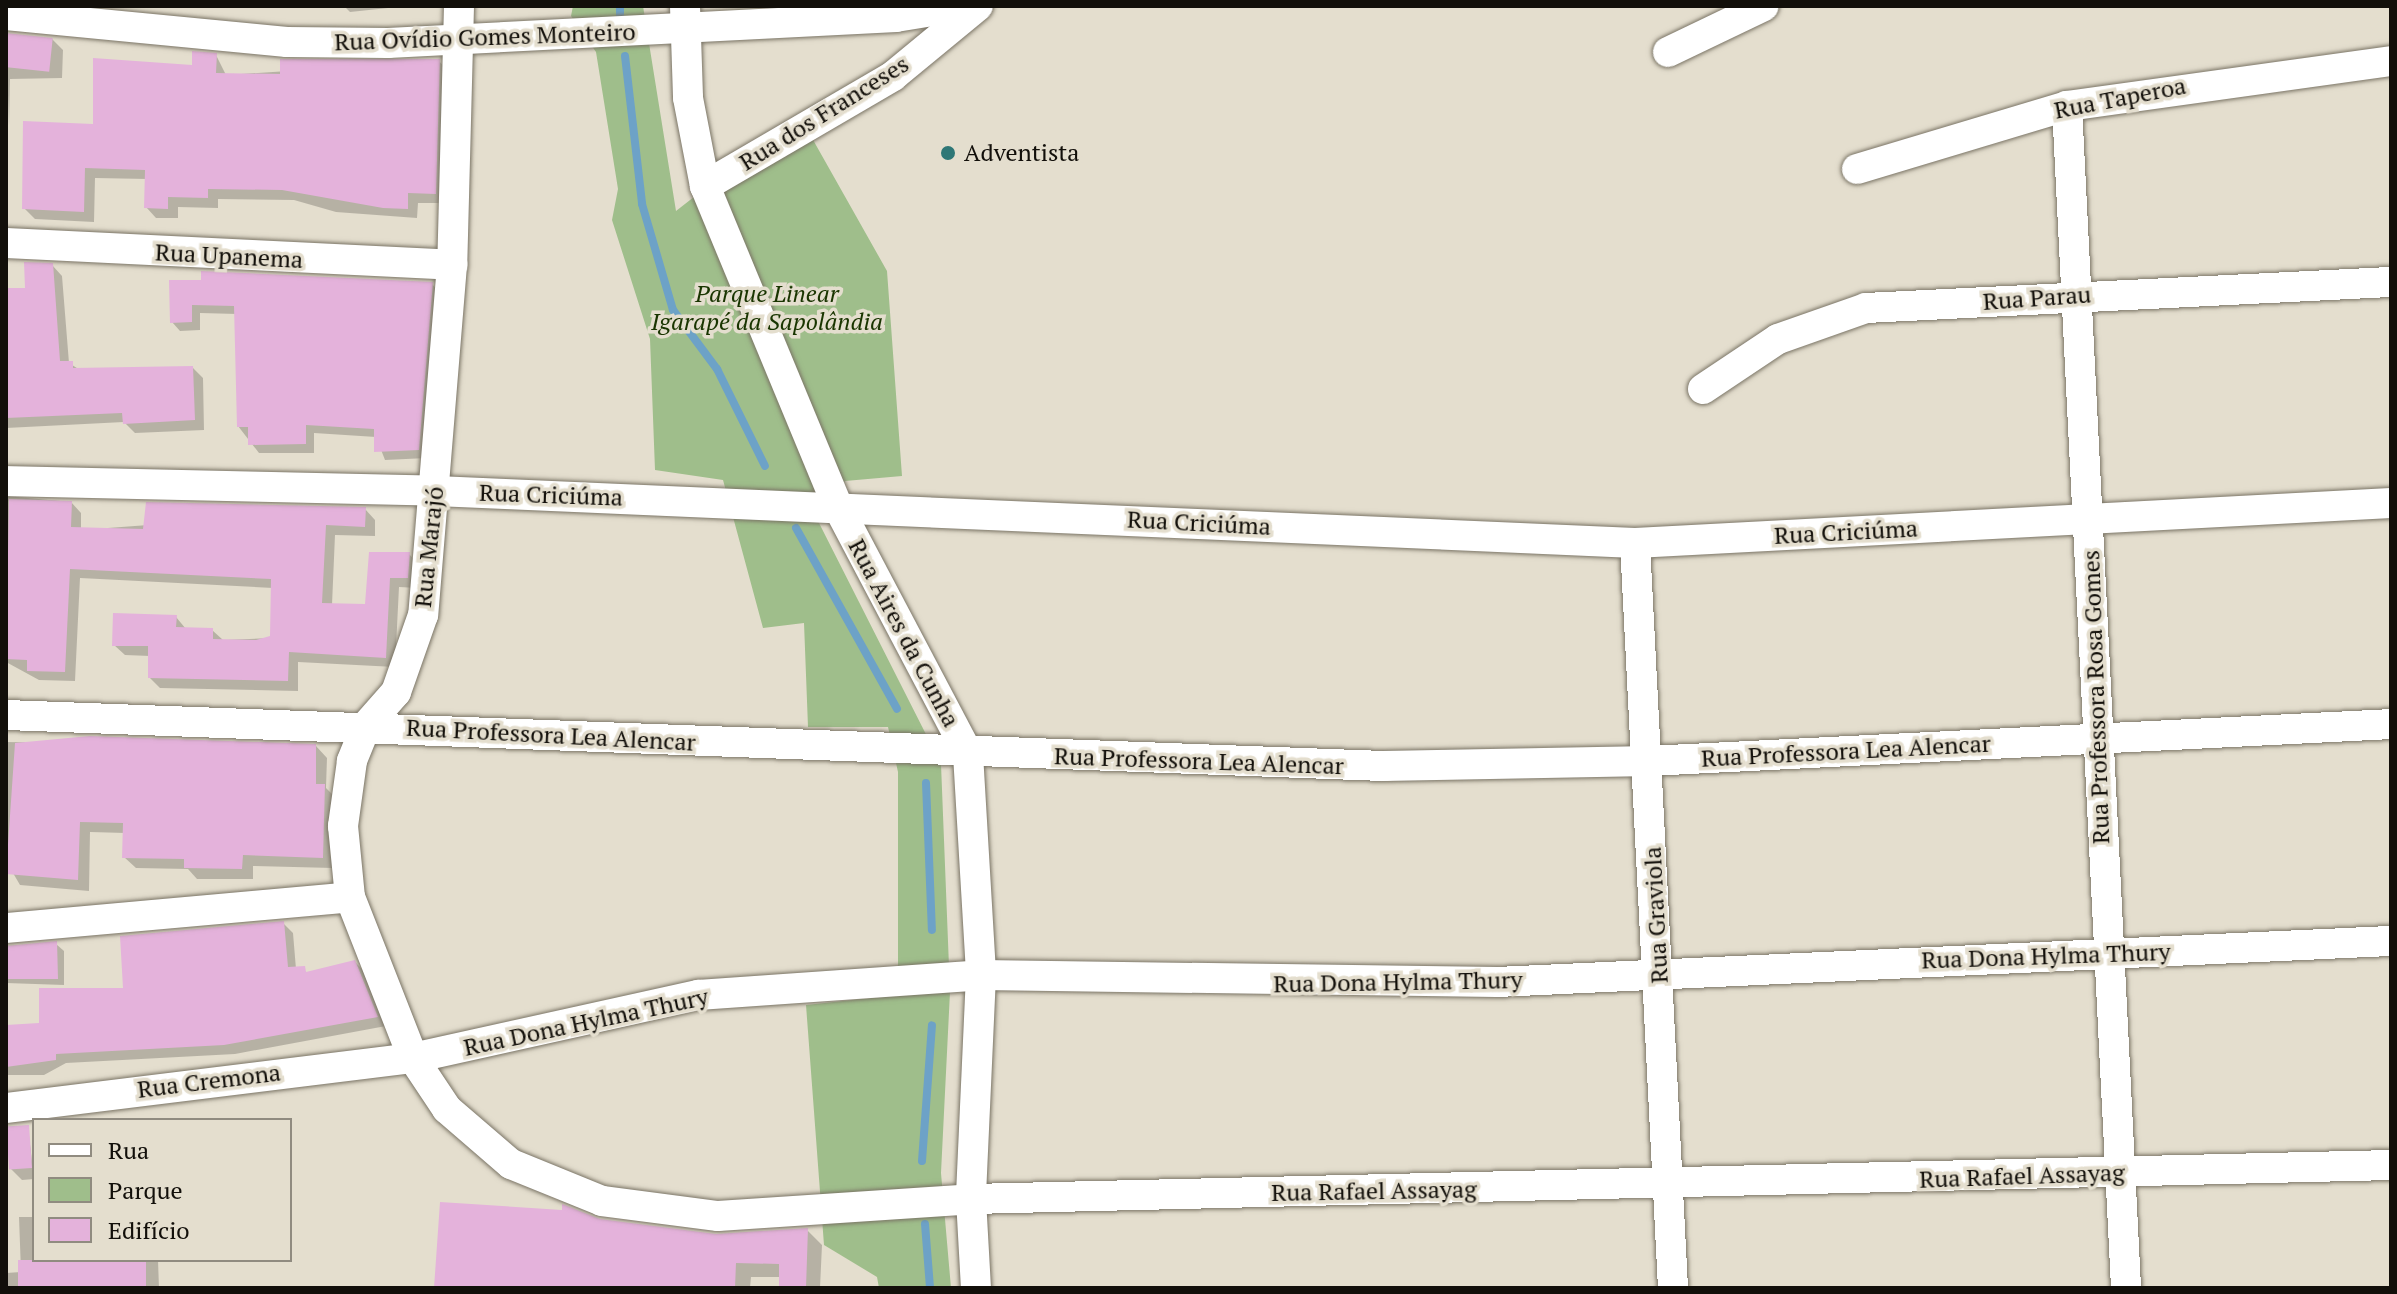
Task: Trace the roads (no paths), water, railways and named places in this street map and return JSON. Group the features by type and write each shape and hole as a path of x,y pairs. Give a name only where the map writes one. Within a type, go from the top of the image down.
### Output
{"street":[{"name":"Rua Marajó","path":"413,1058 350,897 343,826 366,726 396,692 413,650 436,491 452,265 459,6"},
{"name":"Rua Ovídio Gomes Monteiro","path":"6,15 287,42 458,41 685,18 896,17 963,6"},
{"name":"Rua dos Franceses","path":"705,186 893,76 978,6"},
{"path":"1668,52 1764,6"},
{"name":"Rua Aires da Cunha","path":"685,18 688,98 705,186 838,507 968,754 981,975 971,1199 976,1288"},
{"name":"Rua Taperoa","path":"1857,169 2067,106 2391,61"},
{"name":"Rua Professora Rosa Gomes","path":"2067,106 2081,294 2105,954 2126,1288"},
{"name":"Rua Upanema","path":"6,243 452,265"},
{"name":"Rua Parau","path":"1703,389 1778,339 1866,308 2081,294 2391,282"},
{"name":"Rua Criciúma","path":"6,481 436,491 1635,543 2391,503"},
{"name":"Rua Graviola","path":"1635,543 1649,761 1665,1186 1673,1288"},
{"name":"Rua Professora Lea Alencar","path":"6,715 366,726 968,754 1385,766 1649,761 2391,724"},
{"path":"6,928 350,897"},
{"name":"Rua Dona Hylma Thury","path":"413,1058 698,995 981,975 1255,984 1659,973 2391,941"},
{"name":"Rua Cremona","path":"6,1108 413,1058"},
{"name":"Rua Rafael Assayag","path":"413,1058 447,1109 511,1164 602,1201 718,1216 971,1199 1665,1186 2391,1165"}],"waterway":[{"path":"620,6 620,16"},
{"path":"625,56 642,204 673,310 717,369 765,466"},
{"path":"796,528 897,709"},
{"path":"926,783 932,930"},
{"path":"922,1161 932,1025"},
{"path":"925,1224 930,1288"}],"place":[{"name":"Adventista","path":"948,153"}],"park label":[{"name":"Parque Linear Igarapé da Sapolândia","path":"767,308"}]}
